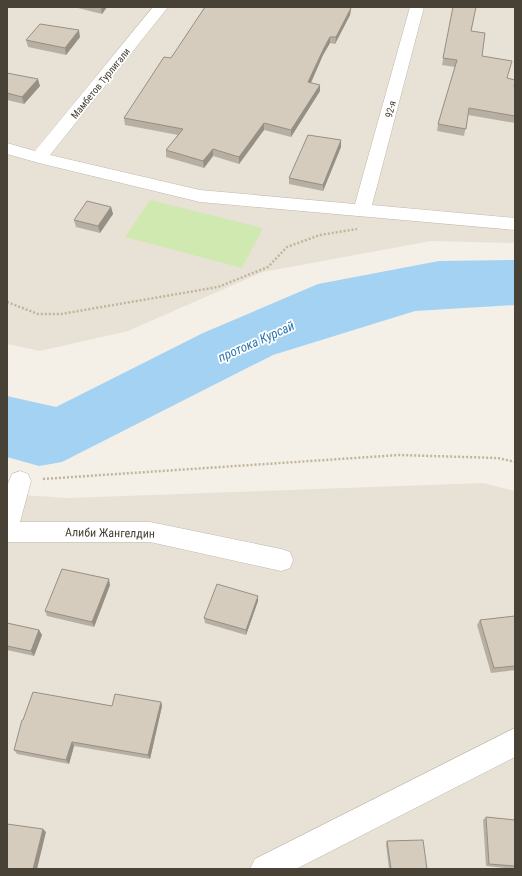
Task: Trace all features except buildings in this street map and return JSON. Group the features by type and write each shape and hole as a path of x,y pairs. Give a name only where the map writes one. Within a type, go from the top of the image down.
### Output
{"street":[{"name":"Мамбетов Турлигали","path":"39,158 160,7"},
{"name":"92-я","path":"362,212 417,7"},
{"path":"7,148 39,158 200,196 362,212 515,224"},
{"path":"7,526 20,481"},
{"name":"Алиби Жангелдин","path":"7,532 150,532 281,560"},
{"path":"265,869 515,742"}],"path":[{"path":"7,302 38,314 61,314 218,287 268,267 287,247 320,235 358,229"},
{"path":"20,481 399,455 498,458 515,462"}],"shaded area":[{"path":"7,7 515,7 515,243 431,241 263,272 128,331 40,351 7,344"},
{"path":"483,483 515,491 515,869 7,869 7,494 68,498"}],"green space":[{"path":"150,200 263,228 242,268 125,237"}],"water":[{"name":"протока Курсай","path":"515,260 515,305 415,311 273,355 62,462 39,466 7,457 7,396 56,407 203,333 318,284 439,261"}]}
